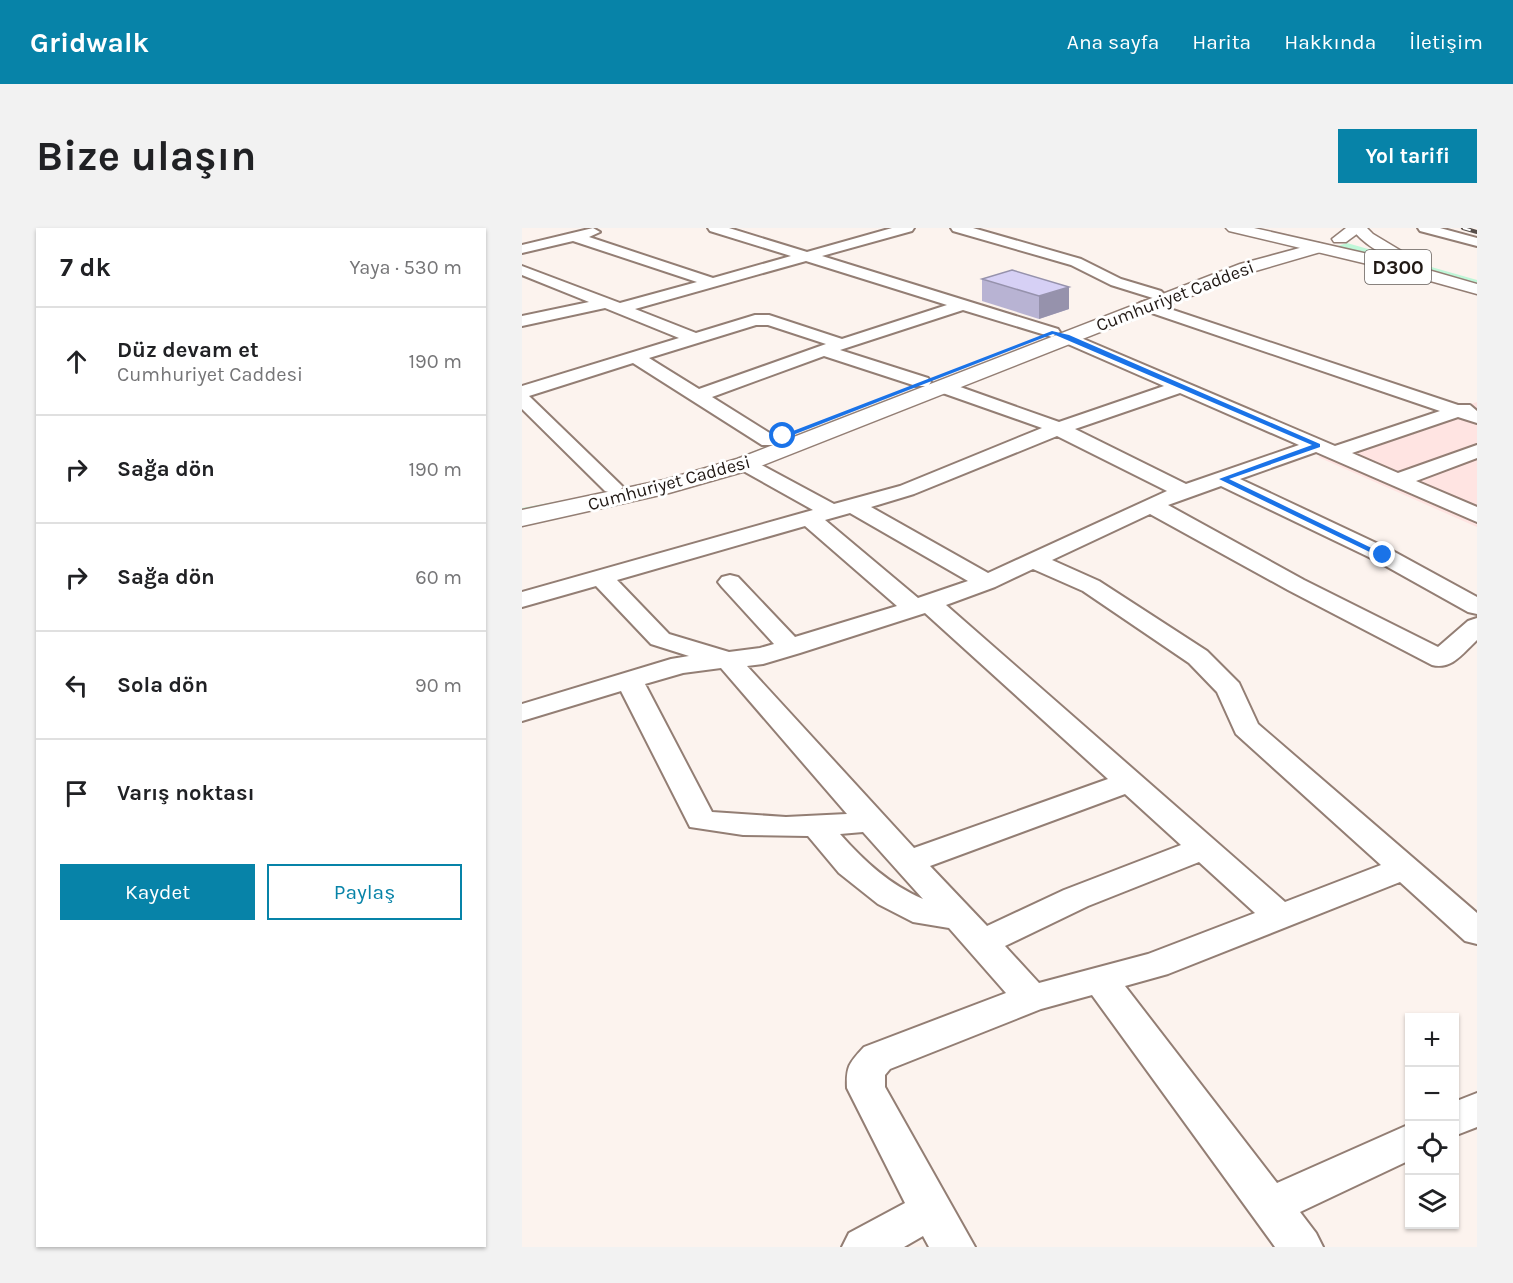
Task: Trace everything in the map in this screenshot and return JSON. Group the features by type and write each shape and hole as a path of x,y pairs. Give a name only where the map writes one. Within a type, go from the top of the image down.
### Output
{"main road":[{"name":"D300","path":"1232,228 1300,237 1340,239 1395,252 1477,278"},
{"path":"1232,228 1249,242 1250,250 1245,258"},
{"path":"1340,239 1358,228 1367,237 1395,252"},
{"name":"Cumhuriyet Caddesi","path":"1151,300 1245,258 1300,237"},
{"name":"Cumhuriyet Caddesi","path":"522,505 612,487 706,464 922,382 1151,300 1271,260 1300,237"},
{"name":"D300","path":"1300,237 1369,260 1477,289"},
{"path":"1271,260 1323,258 1369,260"},
{"name":"Cumhuriyet Caddesi","path":"522,518 651,491 745,464 943,387 1060,334"}],"street":[{"path":"715,228 1060,334 1475,512"},
{"path":"735,234 761,228"},
{"path":"522,321 611,306 711,282 907,228"},
{"path":"958,228 1076,262 1151,300 1471,411"},
{"path":"1425,228 1477,242"},
{"path":"522,249 603,230"},
{"path":"575,237 711,282"},
{"path":"522,270 694,338"},
{"path":"698,396 842,344 962,305"},
{"path":"522,392 745,322 762,320 842,344"},
{"path":"824,351 922,382"},
{"path":"635,357 770,441"},
{"path":"522,600 907,490 1059,428 1181,386"},
{"path":"943,387 1059,428 1186,492"},
{"path":"522,399 612,487"},
{"path":"522,713 680,665 763,656 791,648 922,606 987,582 1034,561 1055,548 1151,505 1223,479 1471,411"},
{"path":"1398,480 1477,451"},
{"path":"745,464 844,509 987,582"},
{"path":"1223,479 1392,560 1477,607"},
{"path":"1151,505 1316,595 1441,659 1477,626"},
{"path":"810,519 922,606 1129,782 1281,917"},
{"path":"1034,561 1091,586 1198,657 1229,689 1246,728 1477,932"},
{"path":"601,577 660,639 728,660 1032,998"},
{"path":"730,582 791,648"},
{"path":"630,680 701,820 730,825 818,827 871,821"},
{"path":"908,862 1129,782"},
{"path":"818,827 837,854 869,884 922,913 957,917"},
{"path":"981,943 1076,898 1203,848"},
{"path":"953,1247 930,1210 866,1088 865,1071 877,1058 1032,998 1156,965 1406,867"},
{"path":"1100,980 1301,1247"},
{"path":"1459,1118 1477,1109"},
{"path":"1270,1206 1405,1143"},
{"path":"864,1247 930,1210"}],"shaded area":[{"path":"1477,402 1477,527 1318,457"}],"green space":[{"path":"1347,243 1477,280 1477,286 1331,248"},
{"path":"1046,339 857,417 729,465 645,488 522,513 522,508 640,486 726,462"}],"building":[{"path":"1012,270 1069,287 1039,296 982,279"}],"railway":[{"path":"1463,228 1477,232"}],"route":[{"path":"783,436 1052,332 1318,445 1223,479 1383,555"}]}
